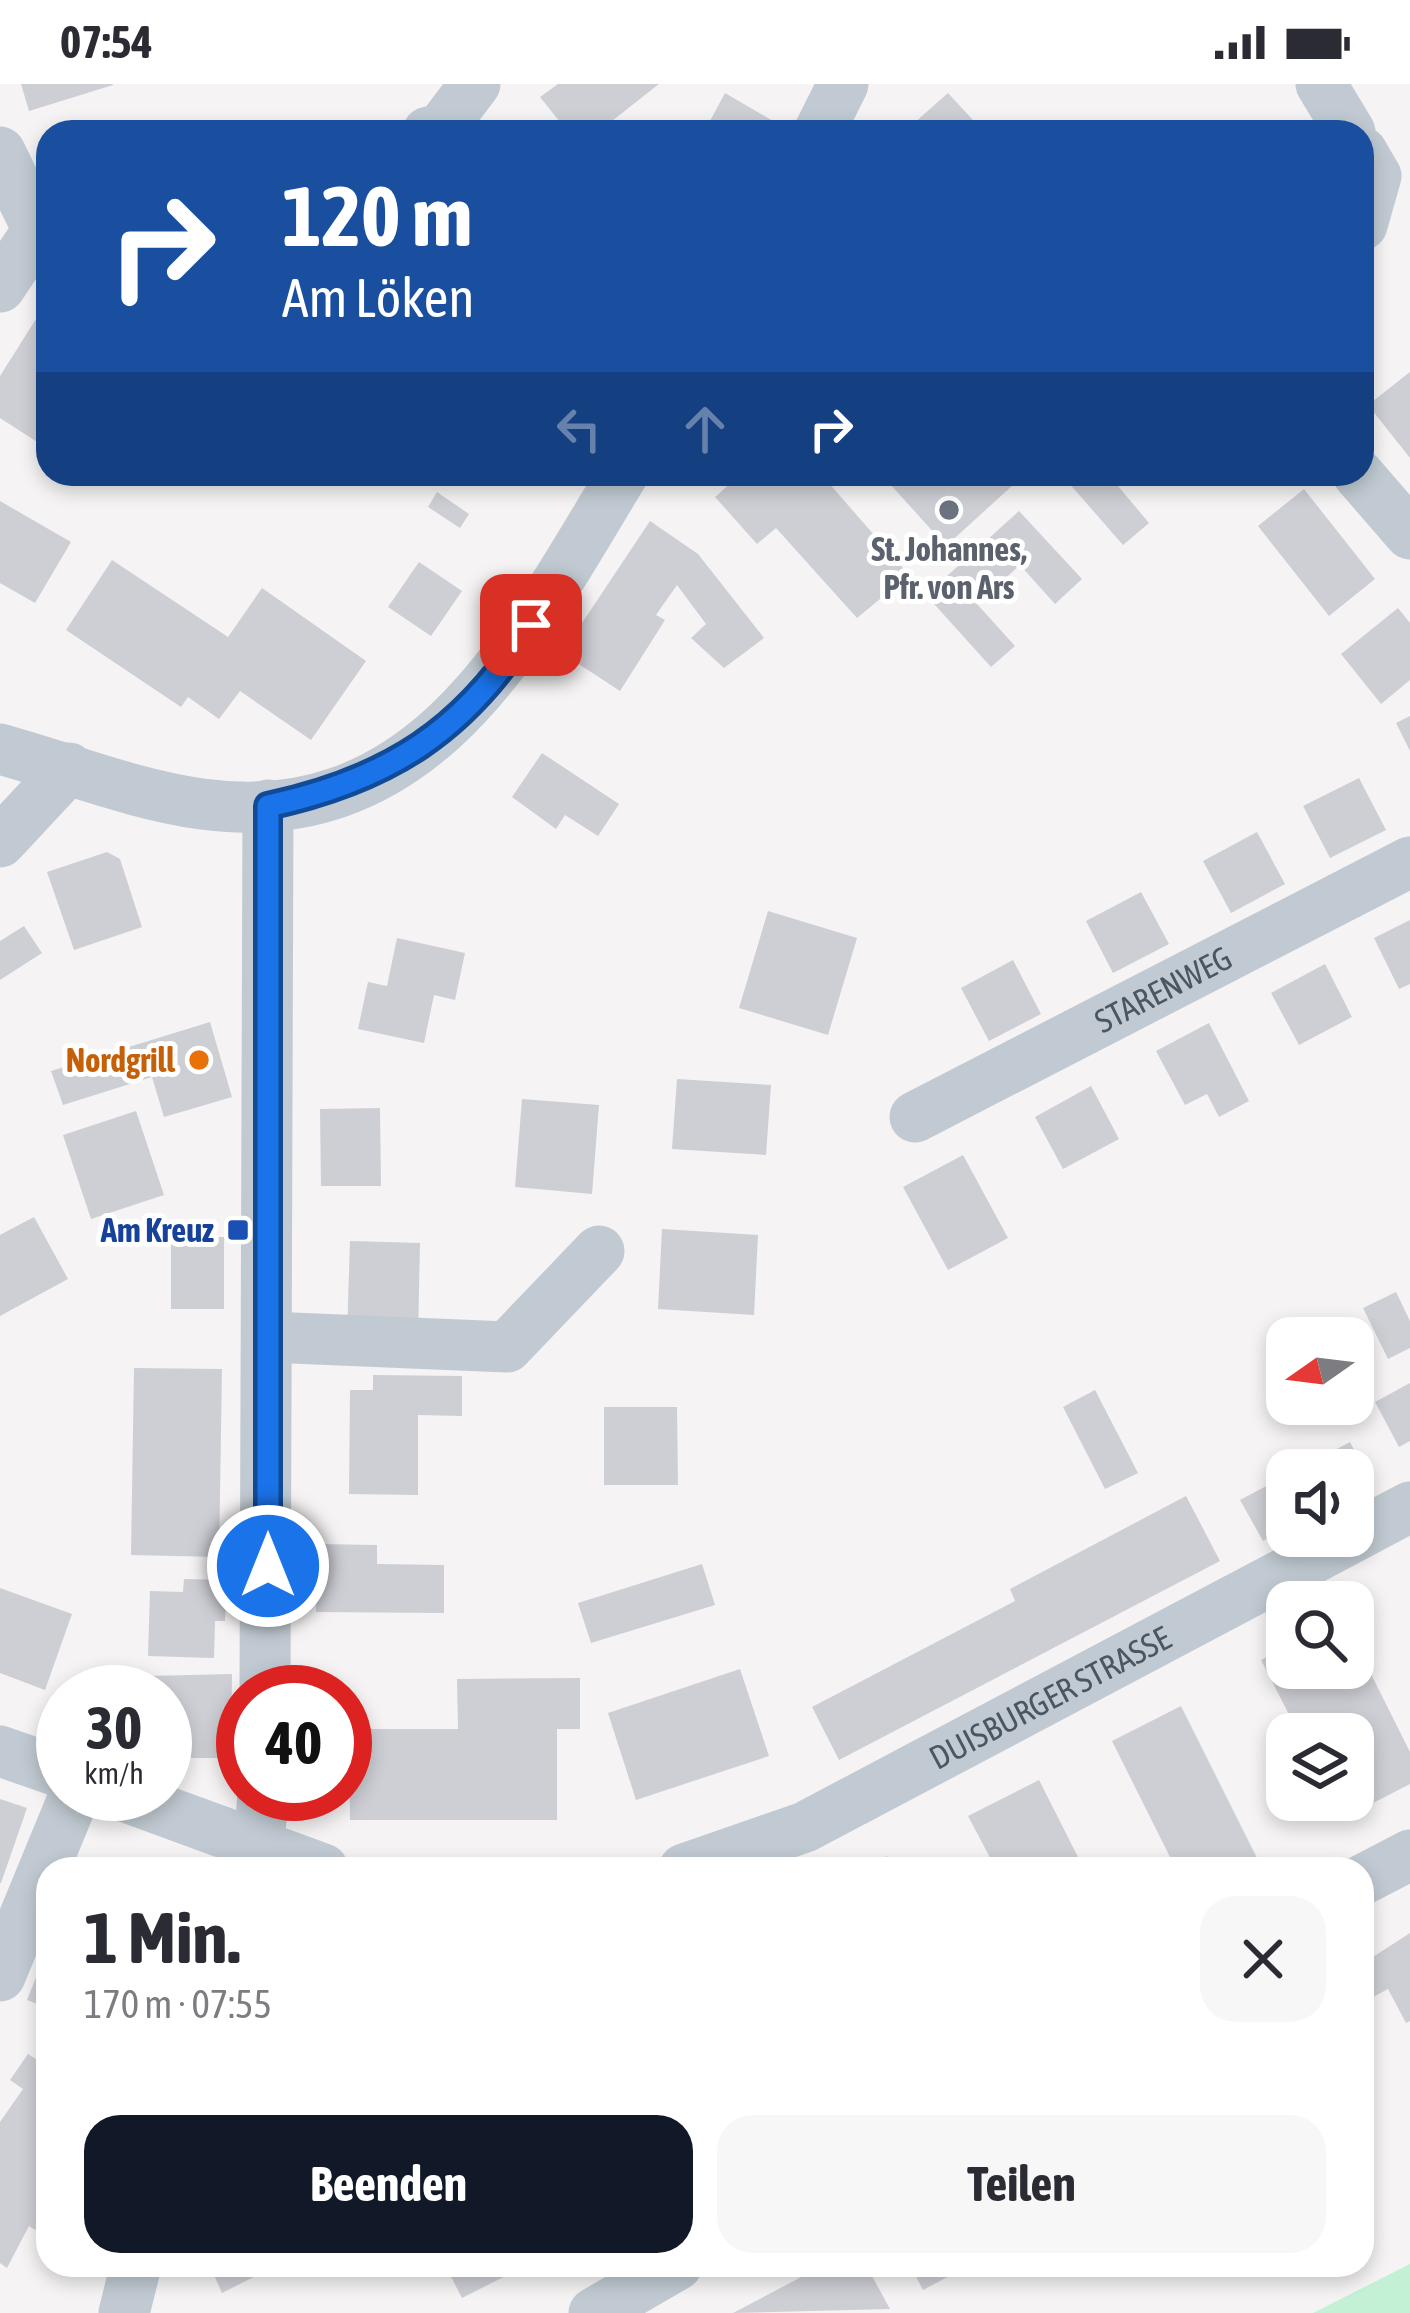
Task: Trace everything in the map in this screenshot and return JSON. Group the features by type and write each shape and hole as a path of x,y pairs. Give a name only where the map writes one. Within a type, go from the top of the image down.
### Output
{"street":[{"path":"448,120 476,84"},
{"path":"825,120 843,84"},
{"path":"1323,85 1343,120"},
{"path":"0,152 36,216"},
{"path":"0,287 36,238"},
{"path":"0,749 201,804 268,806 328,793 384,771 445,730 508,662 616,486"},
{"path":"1368,486 1410,534"},
{"path":"0,842 69,768"},
{"path":"265,1665 268,806"},
{"name":"STARENWEG","path":"915,1118 1410,862"},
{"path":"268,1337 507,1347 599,1251"},
{"name":"DUISBURGER STRASSE","path":"718,1857 805,1826 1410,1508"},
{"path":"0,1751 36,1764"},
{"path":"50,1857 65,1821"},
{"path":"177,1821 255,1857"},
{"path":"259,1857 261,1821"},
{"path":"1374,1874 1410,1855"},
{"path":"0,1976 36,1890"},
{"path":"124,2313 133,2277"},
{"path":"603,2293 645,2277"}],"green space":[{"path":"1410,2264 1410,2313 1313,2313"}],"building":[{"path":"21,84 113,84 113,85 29,111"},
{"path":"558,84 659,84 613,120 558,120 540,97"},
{"path":"725,93 771,120 710,120"},
{"path":"948,93 973,120 918,120"},
{"path":"36,319 36,441 0,418 0,376"},
{"path":"1410,372 1410,458 1374,413 1374,400"},
{"path":"727,486 831,486 909,575 857,618 776,528 757,544 715,497"},
{"name":"St. Johannes, Pfr. von Ars","path":"892,486 1012,486 946,546"},
{"path":"1071,486 1118,486 1149,523 1123,545"},
{"path":"1304,489 1375,579 1329,616 1258,526"},
{"path":"437,492 469,514 460,528 428,507"},
{"path":"0,501 71,542 35,603 0,583"},
{"path":"1019,511 1082,579 1055,604 1020,565 977,604 1015,646 991,667 926,595"},
{"path":"650,521 698,554 764,638 724,668 691,638 706,624 677,585 656,615 665,620 620,691 562,653"},
{"path":"112,560 228,637 262,588 366,661 311,740 240,691 219,719 188,697 181,707 66,630"},
{"path":"419,562 462,591 431,636 388,607"},
{"path":"1398,608 1410,623 1410,680 1381,704 1341,654"},
{"path":"1410,716 1410,751 1396,723"},
{"path":"542,753 619,804 598,836 565,815 556,829 512,797"},
{"path":"1359,778 1386,830 1330,858 1303,806"},
{"path":"1257,832 1285,884 1231,913 1203,861"},
{"path":"107,852 120,859 142,927 74,950 47,872"},
{"path":"1141,892 1169,944 1113,973 1086,921"},
{"path":"768,911 857,938 828,1035 739,1008"},
{"path":"1410,920 1410,984 1399,989 1374,938"},
{"path":"24,926 42,953 0,980 0,941"},
{"path":"397,938 465,953 455,1000 434,995 424,1043 358,1029 368,982 387,986"},
{"path":"1013,960 1041,1014 989,1041 961,988"},
{"path":"1325,964 1352,1017 1299,1045 1271,993"},
{"path":"210,1022 232,1097 164,1117 152,1077 63,1105 51,1071"},
{"path":"1209,1023 1249,1101 1219,1117 1207,1094 1185,1105 1156,1051"},
{"path":"677,1079 771,1085 766,1155 672,1149"},
{"path":"1091,1086 1119,1139 1063,1169 1035,1117"},
{"path":"522,1099 599,1105 592,1194 515,1187"},
{"path":"380,1108 381,1186 321,1186 320,1109"},
{"path":"136,1111 164,1195 91,1219 63,1135"},
{"path":"963,1155 1008,1238 948,1270 903,1187"},
{"path":"34,1217 68,1279 0,1316 0,1235"},
{"path":"662,1229 758,1235 754,1315 658,1309"},
{"path":"171,1237 224,1237 224,1309 171,1309"},
{"path":"350,1241 420,1243 418,1337 347,1335"},
{"path":"1396,1292 1410,1321 1410,1348 1388,1359 1374,1330 1374,1317 1367,1317 1363,1308"},
{"path":"134,1368 222,1369 219,1557 131,1555"},
{"path":"373,1375 462,1376 462,1416 418,1415 418,1495 349,1494 350,1390 373,1390"},
{"path":"1410,1383 1410,1441 1399,1447 1375,1402"},
{"path":"1095,1390 1138,1473 1105,1489 1063,1407"},
{"path":"604,1407 677,1407 678,1485 604,1485"},
{"path":"1266,1486 1266,1539 1263,1541 1240,1500"},
{"path":"1186,1496 1220,1561 839,1760 812,1707 1015,1601 1010,1589"},
{"path":"317,1544 377,1545 377,1564 444,1565 444,1613 316,1612"},
{"path":"702,1564 715,1605 591,1643 578,1603"},
{"path":"184,1579 227,1580 225,1621 215,1621 214,1658 148,1656 150,1591 183,1592"},
{"path":"0,1588 72,1614 54,1665 36,1665 36,1687 0,1673"},
{"path":"740,1669 769,1756 636,1800 608,1713"},
{"path":"216,1674 216,1758 192,1758 192,1675"},
{"path":"580,1678 580,1729 557,1729 557,1820 372,1820 372,1729 458,1729 457,1679"},
{"path":"1374,1680 1410,1752 1410,1784 1374,1803 1374,1713 1288,1713 1276,1689 1374,1689"},
{"path":"1181,1706 1256,1857 1170,1857 1112,1741"},
{"path":"1039,1780 1078,1857 990,1857 968,1816"},
{"path":"0,1799 27,1808 1,1883 0,1883"},
{"path":"1410,1933 1410,2021 1406,2023 1388,1989 1374,1997 1374,1956"},
{"path":"36,1977 36,2003 27,2000"},
{"path":"28,2054 36,2059 36,2228 29,2226 7,2268 0,2263 0,2122 23,2089 10,2080"},
{"path":"215,2277 253,2277 222,2293"},
{"path":"451,2277 503,2277 462,2298"},
{"path":"801,2277 873,2277 890,2309 733,2313"},
{"path":"916,2277 947,2277 923,2290"}],"place":[{"name":"St. Johannes, Pfr. von Ars","path":"949,510"},
{"name":"Nordgrill","path":"199,1060"},
{"name":"Am Kreuz","path":"238,1230"}],"route":[{"path":"268,1566 268,806 328,793 384,771 445,730 500,672 531,625"}]}
